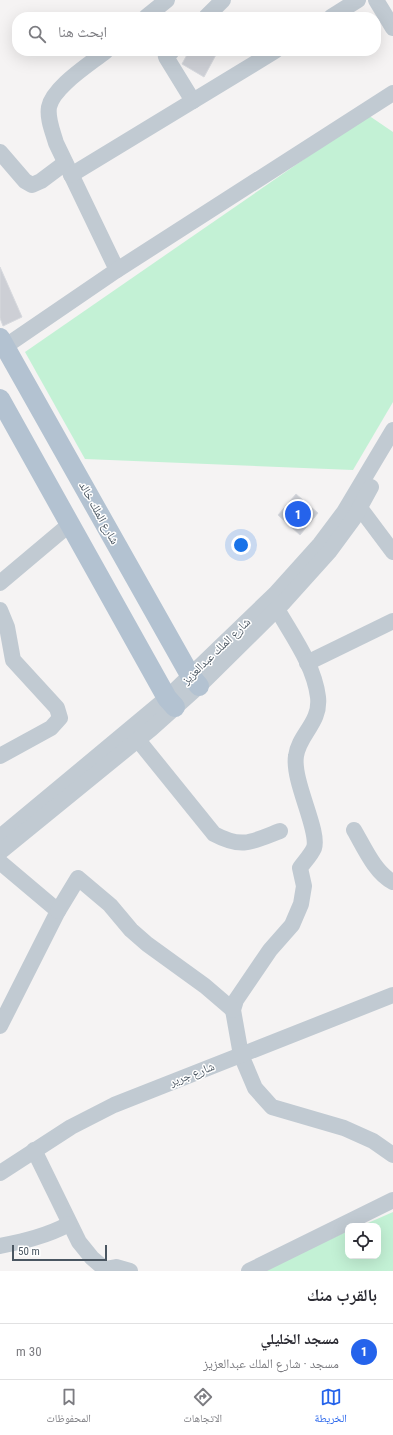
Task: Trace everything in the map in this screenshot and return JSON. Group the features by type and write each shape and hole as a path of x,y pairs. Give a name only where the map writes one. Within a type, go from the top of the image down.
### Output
{"main road":[{"name":"شارع الملك خالد","path":"2,345 195,680"},
{"path":"0,398 171,702"}],"street":[{"path":"152,12 167,0"},
{"path":"211,12 223,0"},
{"path":"339,12 358,0"},
{"path":"376,0 391,20"},
{"path":"100,56 58,90 52,98 49,108 50,123 56,143 117,270"},
{"path":"167,56 166,57 193,101"},
{"path":"0,152 25,181 32,185 68,169 193,101 267,56"},
{"path":"2,345 393,93"},
{"name":"شارع الملك عبدالعزيز","path":"195,680 320,544 344,512 393,430"},
{"name":"شارع الملك عبدالعزيز","path":"0,836 171,702 277,609 329,552 360,508 393,449"},
{"path":"360,508 393,550"},
{"path":"0,583 70,524"},
{"path":"277,609 312,671 318,698 318,712 300,744 296,756 298,779 314,834 314,848 300,868 304,886 301,904 292,925 270,950 236,1000 233,1010 241,1055 255,1088 272,1107 344,1128 373,1141 393,1155"},
{"path":"0,610 8,627 13,660 58,708 60,718 51,728 0,756"},
{"path":"308,663 393,621"},
{"name":"شارع الملك عبدالعزيز","path":"0,852 138,740 171,702"},
{"path":"138,740 214,834 228,841 242,844 280,831"},
{"path":"354,830 378,869 388,880 393,882"},
{"path":"0,862 58,911"},
{"path":"0,1026 58,911 78,878 110,905 131,930 147,944 205,986 233,1010"},
{"name":"شارع جرير","path":"0,1173 34,1150 114,1105 393,995"},
{"path":"34,1150 64,1208 69,1224 79,1242 92,1258 105,1269 116,1267 130,1271"},
{"path":"249,1271 393,1200"},
{"path":"0,1246 36,1238 69,1224"}],"green space":[{"path":"368,115 393,132 393,402 353,470 85,459 25,352"},
{"path":"393,1212 393,1271 256,1271 345,1232 345,1259 381,1259 381,1223 368,1223"}],"building":[{"path":"186,56 215,56 204,77 182,64"},
{"path":"0,267 22,317 3,326 0,318"},
{"path":"296,494 318,513 300,535 278,515"}],"place":[{"name":"مسجد الخليلي","path":"298,514"}]}
